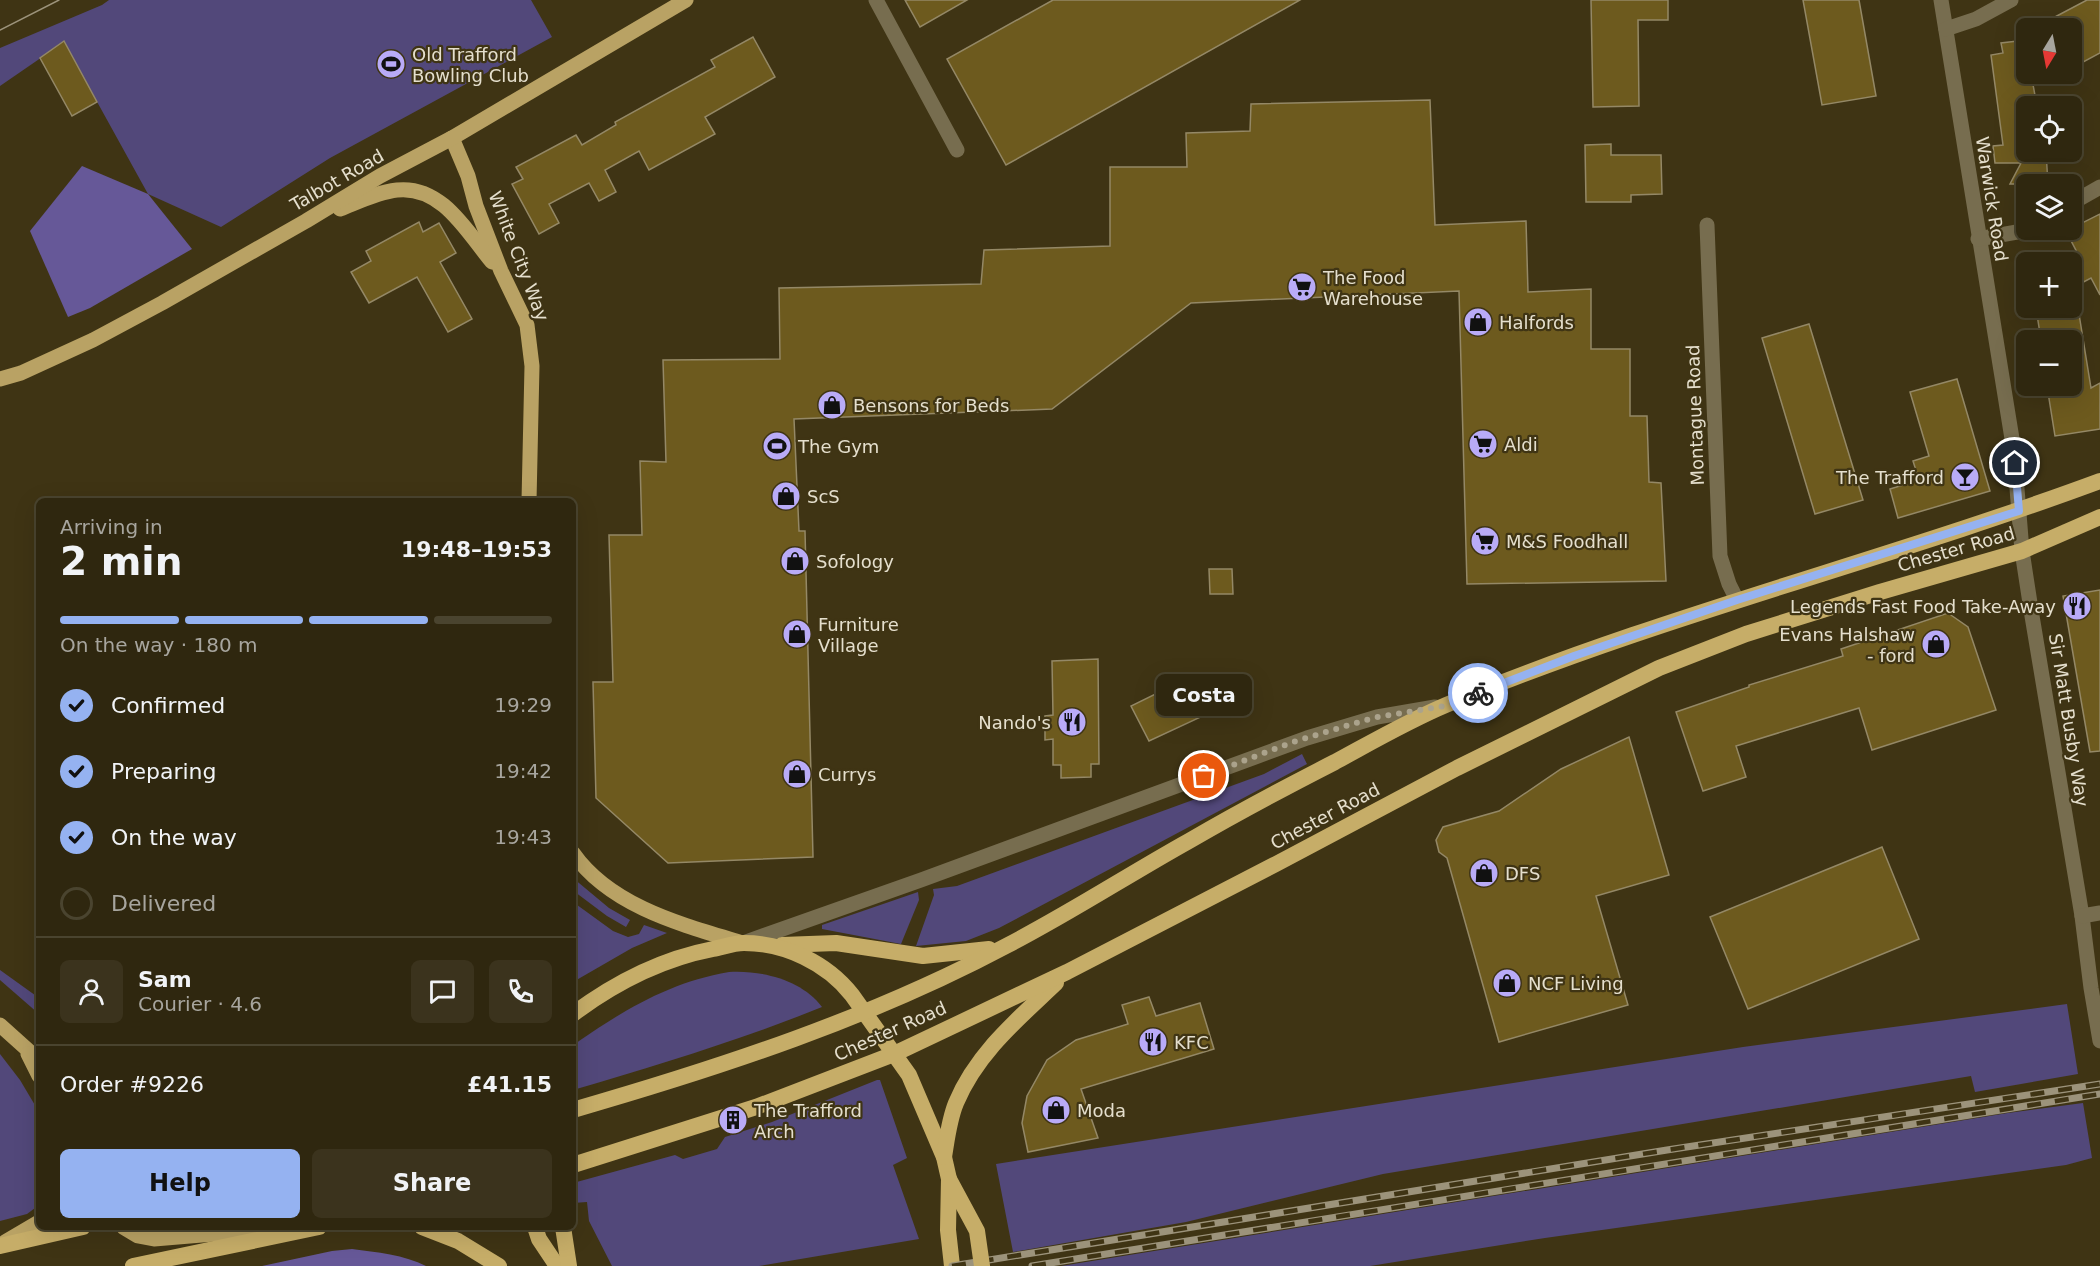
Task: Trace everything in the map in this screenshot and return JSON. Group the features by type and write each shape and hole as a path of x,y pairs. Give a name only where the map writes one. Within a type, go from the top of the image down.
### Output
{"highway":[{"name":"Chester Road","path":"577,1109 714,1068 918,989 1008,946 1192,839 1444,706 1574,656 1737,600 2019,511 2100,481"},
{"name":"Chester Road","path":"576,1164 756,1107 894,1054 1067,972 1457,768 1659,668 1746,634 2022,551 2100,518"},
{"path":"576,1012 625,980 673,958 742,943 772,946 836,943 923,956 974,952 1008,946"},
{"path":"772,946 806,958 828,970 842,982 909,1075 944,1157 949,1179 948,1230 952,1266"},
{"path":"944,1157 956,1104 974,1070 1004,1032 1067,972"},
{"path":"949,1179 977,1231 982,1266"},
{"path":"0,1246 70,1230"},
{"path":"133,1266 305,1230"},
{"path":"430,1230 458,1241 493,1262"},
{"path":"563,1230 568,1266"},
{"path":"537,1233 556,1266"}],"main road":[{"name":"Talbot Road","path":"0,379 21,373 93,340 306,221 380,176 452,138 686,0"},
{"name":"White City Way","path":"452,138 468,176 476,206 501,271 525,319 531,342 529,498"},
{"path":"306,221 384,192 417,190 433,197 446,207 501,271"},
{"path":"576,856 594,877 630,902 692,928 742,943"},
{"path":"0,1025 36,1059"},
{"path":"26,1048 36,1070"},
{"path":"0,1246 36,1224"},
{"path":"128,1230 138,1236 154,1239 261,1230"}],"street":[{"path":"876,0 957,150"},
{"name":"Warwick Road","path":"1941,0 2014,451 2019,511"},
{"path":"1946,29 1976,19 2011,0"},
{"path":"2082,197 2100,187"},
{"name":"Montague Road","path":"1707,225 1720,556 1737,600"},
{"path":"1978,239 2016,232"},
{"name":"Sir Matt Busby Way","path":"2019,511 2022,551 2082,916 2100,1041"},
{"path":"742,943 921,880 1307,738 1377,717 1444,706"},
{"path":"2082,916 2100,913"}],"shaded area":[{"path":"109,0 531,0 552,37 330,158 221,227 148,194 64,42 0,86 0,48"},
{"path":"82,166 148,194 192,249 90,308 68,317 30,231"},
{"path":"1302,754 1307,764 999,928 966,941 916,946 934,895 933,889 957,886 1264,774"},
{"path":"576,880 609,908 630,920 626,927 576,893"},
{"path":"918,892 919,900 901,944 822,929 822,925"},
{"path":"576,904 613,931 628,937 639,934 644,925 667,933 632,948 576,980"},
{"path":"0,970 36,996 36,1011 0,980"},
{"path":"729,972 768,975 804,990 822,1007 730,1041 576,1089 576,1044 632,1007 688,982"},
{"path":"2067,1004 2078,1074 1975,1092 1971,1076 1383,1174 1186,1222 1013,1252 996,1164 1743,1047"},
{"path":"0,1054 20,1080 36,1107 36,1207 27,1214 0,1221"},
{"path":"880,1080 907,1158 893,1165 919,1239 759,1266 612,1266 589,1221 587,1202 576,1203 576,1182 675,1155 683,1159 717,1149 725,1137 772,1122"},
{"path":"2083,1103 2092,1158 2066,1165 1545,1238 1370,1266 1061,1266 2008,1113"},
{"path":"352,1249 400,1257 426,1266 262,1266 332,1251"}],"building":[{"path":"905,0 967,0 920,27"},
{"path":"1053,0 1300,0 1006,165 947,59"},
{"path":"1591,0 1668,0 1668,20 1638,20 1639,106 1593,107"},
{"path":"1803,0 1859,0 1876,96 1822,105"},
{"path":"2087,0 2100,0 2100,53 2082,63 2082,18 2053,18"},
{"path":"753,37 775,77 705,117 715,134 649,170 639,151 605,170 616,192 599,201 589,183 549,204 559,223 539,234 512,184 523,179 516,167 576,135 582,145 616,125 615,122 715,67 711,60"},
{"path":"64,41 97,102 72,116 40,58"},
{"path":"2016,41 2016,84 2033,84 2035,96 2016,96 2016,162 2047,162 2047,174 2016,174 2016,184 2010,184 2021,163 1995,163 1993,146 2003,145 1991,55 2003,53 2001,43"},
{"path":"1430,100 1435,225 1526,221 1528,292 1591,289 1591,349 1630,349 1630,416 1647,416 1649,482 1661,483 1666,581 1467,584 1459,291 1191,303 1052,409 794,419 799,531 805,531 813,857 668,863 596,798 593,682 613,682 609,535 642,535 640,461 666,462 663,360 780,359 779,288 981,284 984,250 1110,246 1110,167 1187,167 1186,133 1250,131 1251,104"},
{"path":"1611,144 1611,155 1661,155 1662,194 1631,195 1631,202 1586,202 1585,145"},
{"path":"2100,214 2100,295 2091,278 2082,283 2082,252 2077,252 2071,240 2082,240 2082,223"},
{"path":"419,222 423,232 439,223 456,253 440,262 472,319 448,332 417,277 369,303 351,272 371,261 366,251"},
{"path":"2038,318 2080,318 2082,330 2039,330"},
{"path":"1809,324 1863,500 1815,514 1762,338"},
{"path":"2082,333 2091,388 2100,383 2100,429 2055,436 2049,396 2082,396"},
{"path":"1957,379 1990,491 1898,518 1890,489 1919,480 1913,461 1929,456 1910,392"},
{"path":"1209,569 1232,569 1233,594 1210,594"},
{"path":"2100,590 2100,751 2090,752 2063,596"},
{"path":"1948,613 1968,627 1996,710 1872,750 1859,708 1736,746 1746,777 1703,791 1676,712 1749,687 1749,685 1843,656 1841,649"},
{"name":"Nando's","path":"1098,659 1099,764 1091,764 1091,777 1061,778 1061,765 1053,765 1053,739 1045,740 1045,716 1053,715 1052,661"},
{"path":"1188,678 1205,715 1149,741 1131,706"},
{"path":"1629,737 1669,875 1596,896 1628,1005 1499,1042 1447,858 1439,852 1436,840 1443,827 1499,811 1561,769"},
{"path":"1882,847 1919,939 1748,1009 1710,917"},
{"path":"1149,997 1156,1016 1200,1003 1214,1049 1081,1089 1098,1138 1028,1152 1022,1123 1027,1096 1047,1060 1076,1040 1128,1024 1122,1005"}],"tram line":[{"path":"0,30 59,0"}],"railway":[{"path":"952,1266 1667,1150 2100,1084"},
{"path":"1032,1266 2100,1094"}],"way so far":[{"path":"1204,776 1293,742 1349,725 1377,717 1444,706 1478,693"}],"place":[{"name":"Old Trafford Bowling Club","path":"391,64"},
{"name":"The Food Warehouse","path":"1302,287"},
{"name":"Halfords","path":"1478,322"},
{"name":"Bensons for Beds","path":"832,405"},
{"name":"Aldi","path":"1483,444"},
{"name":"The Gym","path":"777,446"},
{"name":"The Trafford","path":"1965,477"},
{"name":"ScS","path":"786,496"},
{"name":"M&S Foodhall","path":"1485,541"},
{"name":"Sofology","path":"795,561"},
{"name":"Legends Fast Food Take-Away","path":"2077,606"},
{"name":"Furniture Village","path":"797,634"},
{"name":"Evans Halshaw - ford","path":"1936,644"},
{"name":"Nando's","path":"1072,722"},
{"name":"Currys","path":"797,774"},
{"name":"Costa","path":"1204,776"},
{"name":"DFS","path":"1484,873"},
{"name":"NCF Living","path":"1507,983"},
{"name":"KFC","path":"1153,1042"},
{"name":"Moda","path":"1056,1110"},
{"name":"The Trafford Arch","path":"733,1120"}],"route":[{"path":"1478,693 1574,656 1737,600 2019,511 2015,463"}]}
